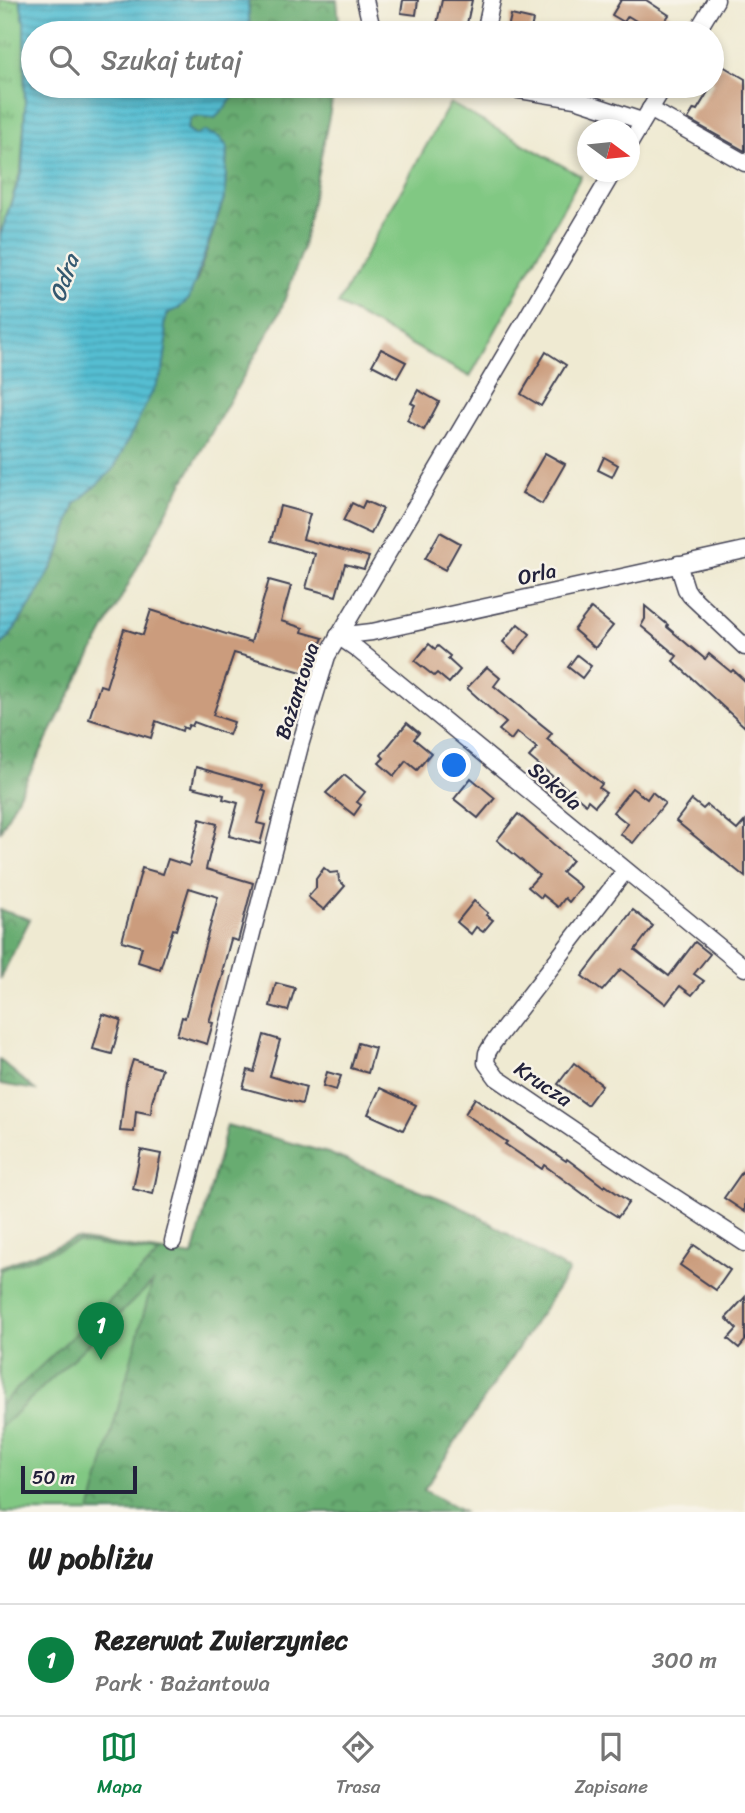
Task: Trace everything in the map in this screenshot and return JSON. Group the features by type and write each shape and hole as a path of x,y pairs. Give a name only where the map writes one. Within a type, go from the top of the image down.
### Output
{"street":[{"path":"365,0 370,21"},
{"path":"488,21 492,0"},
{"path":"703,21 716,0"},
{"path":"569,98 646,115 745,163"},
{"path":"640,125 657,98"},
{"name":"Bażantowa","path":"173,1241 301,742 324,664 338,636 607,182"},
{"name":"Orla","path":"338,636 372,632 745,550"},
{"path":"678,564 690,595 745,646"},
{"name":"Sokola","path":"338,636 745,968"},
{"name":"Krucza","path":"625,871 493,1043 487,1053 486,1063 492,1074 745,1243"}],"green space":[{"path":"0,0 20,0 24,21 21,21 21,98 25,98 25,109 21,170 0,236"},
{"path":"248,0 337,0 339,21 249,21"},
{"path":"232,98 333,98 302,252 280,312 172,502 0,832 0,646 33,601 58,556 75,504 113,470 162,371 167,341 164,324 168,313 178,309 197,280 225,195 227,146 187,129 191,118 225,108"},
{"path":"450,103 577,174 578,182 470,377 338,304"},
{"path":"0,910 30,919 0,979"},
{"path":"0,1060 35,1090 0,1084"},
{"path":"227,1125 328,1153 452,1203 477,1215 569,1271 424,1490 463,1512 0,1512 0,1267 75,1239 193,1256"},
{"path":"78,1242 159,1254 0,1405 0,1270"},
{"path":"152,1283 90,1512 0,1512 0,1428"}],"water":[{"path":"20,0 248,0 249,21 24,21"},
{"name":"Odra","path":"25,98 232,98 215,118 191,118 187,129 196,135 204,131 219,137 227,146 225,195 189,299 178,309 168,313 164,324 167,341 163,371 113,470 75,504 58,556 33,601 0,646 0,236 22,170"}],"building":[{"path":"403,0 418,0 416,15 401,13"},
{"path":"442,0 472,0 468,21 438,21"},
{"path":"621,0 646,0 669,15 665,21 636,21 628,16 622,21 612,15"},
{"path":"511,15 533,20 533,21 510,21"},
{"path":"724,67 745,79 745,151 688,119 694,109 697,110 704,98 724,98"},
{"path":"381,349 406,362 397,378 372,365"},
{"path":"546,352 566,365 541,406 521,394"},
{"path":"418,390 439,402 424,430 407,420 415,405 411,403"},
{"path":"545,453 565,464 542,504 522,493"},
{"path":"604,457 618,465 612,477 598,470"},
{"path":"365,501 383,509 371,534 343,521 352,503 362,508"},
{"path":"280,506 310,514 303,539 369,557 364,569 345,564 336,596 306,588 315,554 271,541"},
{"path":"440,532 460,543 445,570 425,559"},
{"path":"269,580 291,586 281,621 303,628 302,632 323,638 318,650 316,649 309,674 234,653 213,715 234,722 229,735 194,722 187,729 183,727 182,731 156,721 151,738 89,719 100,685 106,687 124,629 143,635 151,610 251,642"},
{"path":"645,606 705,659 709,654 745,681 745,727 673,661 677,656 641,626 645,619"},
{"path":"591,608 613,626 595,648 574,630"},
{"path":"518,624 530,634 515,653 503,642"},
{"path":"429,644 435,649 438,646 450,656 448,659 460,670 449,683 437,673 434,676 415,661"},
{"path":"577,655 591,666 582,678 568,667"},
{"path":"487,667 500,678 494,686 552,733 547,739 602,784 599,788 606,793 595,806 588,800 586,804 529,757 537,748 517,732 511,740 499,730 506,723 467,688"},
{"path":"407,723 419,733 414,739 431,753 417,770 406,761 394,776 379,763 384,758 381,755"},
{"path":"196,767 263,786 262,790 266,792 257,823 265,825 260,844 229,836 238,803 223,799 224,795 192,787"},
{"path":"344,775 365,792 357,802 361,805 354,815 326,793"},
{"path":"471,778 495,798 478,818 454,799"},
{"path":"632,788 647,799 652,792 665,803 633,843 620,834 628,824 613,812"},
{"path":"692,800 703,809 707,805 737,830 745,821 745,877 676,821"},
{"path":"518,814 572,860 562,872 581,887 569,902 565,898 558,907 528,887 539,875 497,840"},
{"path":"200,819 217,824 206,869 253,883 238,941 231,939 209,1022 213,1023 207,1044 177,1035 182,1017 185,1018 218,897 189,888 160,969 138,962 142,947 122,941 142,868 163,874 168,859 189,866"},
{"path":"324,868 330,873 338,872 339,880 345,886 324,910 308,897 316,888 316,879"},
{"path":"474,901 493,920 483,932 476,927 471,934 457,922"},
{"path":"633,910 653,926 635,950 669,976 695,942 710,954 694,974 704,981 692,995 680,986 666,1004 621,969 602,991 582,976"},
{"path":"276,983 295,988 288,1011 270,1006"},
{"path":"103,1014 121,1020 112,1054 93,1049"},
{"path":"264,1035 280,1040 270,1076 306,1087 302,1104 243,1088 248,1070 254,1072"},
{"path":"358,1043 375,1048 368,1073 351,1068"},
{"path":"133,1060 162,1069 151,1114 136,1111 134,1132 120,1131 126,1083"},
{"path":"574,1063 602,1085 587,1105 558,1084"},
{"path":"327,1072 341,1076 336,1090 323,1086"},
{"path":"380,1088 416,1105 403,1130 368,1114"},
{"path":"475,1098 629,1202 618,1217 544,1165 542,1169 465,1114"},
{"path":"141,1150 161,1154 153,1194 133,1189"},
{"path":"745,1168 745,1212 724,1198"},
{"path":"694,1245 730,1270 716,1290 680,1265"},
{"path":"745,1297 745,1341 739,1348 728,1339 737,1329 726,1318"}],"place":[{"name":"Rezerwat Zwierzyniec","path":"101,1360"}]}
